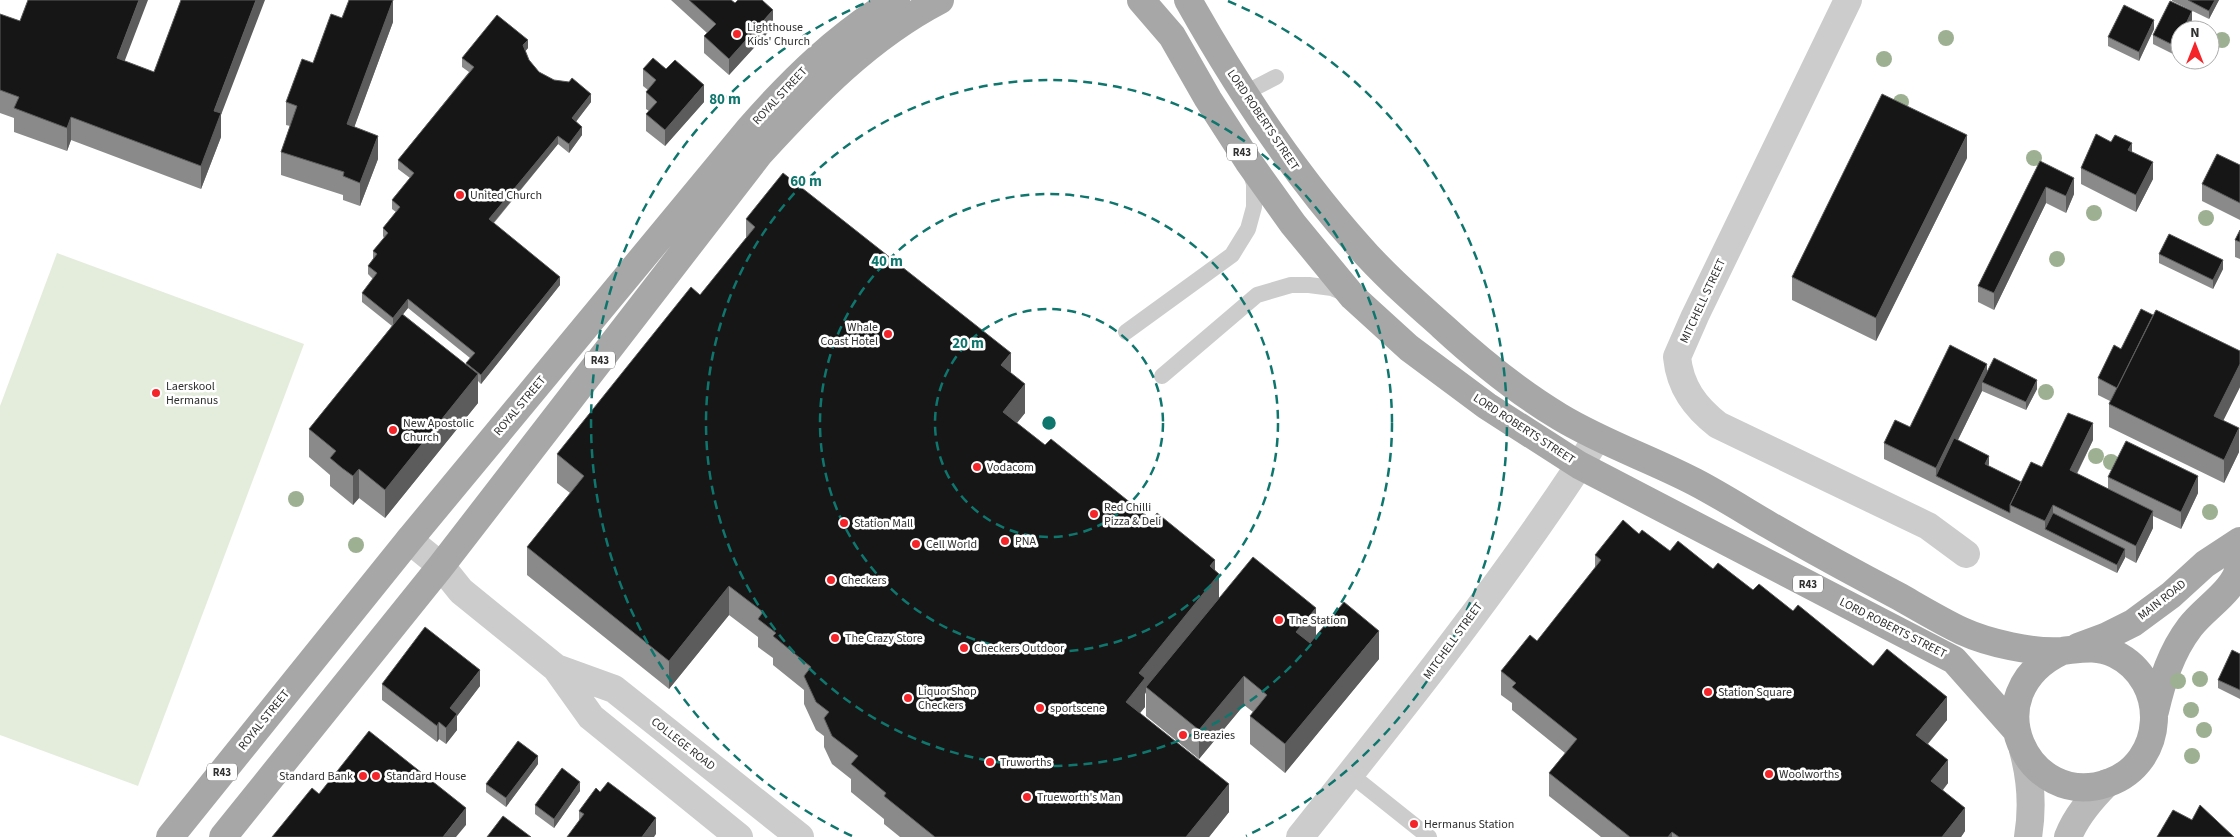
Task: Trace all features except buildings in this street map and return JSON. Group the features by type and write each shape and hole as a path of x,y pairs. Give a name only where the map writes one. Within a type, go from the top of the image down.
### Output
{"main road":[{"name":"ROYAL STREET","path":"170,837 409,540 783,90 821,54 862,22 896,0"},
{"name":"ROYAL STREET","path":"223,837 442,566 760,152 804,104 842,68 883,36 940,0"},
{"name":"LORD ROBERTS STREET","path":"1141,0 1172,36 1208,99 1248,161 1293,224 1353,297 1409,348 1487,406 1579,466 1954,660 2019,740"},
{"name":"LORD ROBERTS STREET","path":"1188,0 1243,94 1279,148 1318,198 1360,248 1410,297 1495,372 1560,417 1597,438 1694,481 1818,554 1965,632 2026,648 2069,649"},
{"name":"MAIN ROAD","path":"2028,837 2032,814 2031,791 2028,770 2019,740 2015,713 2018,697 2024,682 2034,669 2047,658 2105,637 2133,623 2170,595 2205,564 2240,540"},
{"name":"R43","path":"2019,740 2036,768 2057,782 2082,787 2107,784 2128,773 2144,756 2153,735 2155,712 2162,683 2180,640 2204,611 2230,585 2240,565"},
{"name":"R43","path":"2069,649 2092,647 2115,654 2135,668 2150,688 2155,712"},
{"path":"2068,837 2080,814 2092,798 2107,784"}],"street":[{"name":"MITCHELL STREET","path":"1848,0 1695,316 1677,357 1677,362 1682,381 1690,398 1718,426 1928,526 1966,554"},
{"name":"MITCHELL STREET","path":"1300,837 1418,690 1579,466 1597,438"},
{"name":"COLLEGE ROAD","path":"409,540 442,566 462,591 556,668 591,718 740,837"},
{"name":"COLLEGE ROAD","path":"556,668 614,689 800,837"}],"lane":[{"path":"1243,94 1276,77"},
{"path":"1126,332 1232,255 1248,229 1254,207 1254,184 1248,161"},
{"path":"1162,376 1257,295 1291,285 1309,285 1332,288 1353,297"},
{"path":"1350,774 1429,837"}],"green space":[{"path":"57,253 304,344 138,786 0,735 0,406"}],"place":[{"name":"Lighthouse Kids' Church","path":"737,34"},
{"name":"United Church","path":"460,195"},
{"name":"Whale Coast Hotel","path":"888,334"},
{"name":"Laerskool Hermanus","path":"156,393"},
{"name":"New Apostolic Church","path":"393,430"},
{"name":"Vodacom","path":"977,467"},
{"name":"Red Chilli Pizza & Deli","path":"1094,514"},
{"name":"Station Mall","path":"844,523"},
{"name":"PNA","path":"1005,541"},
{"name":"Cell World","path":"916,544"},
{"name":"Checkers","path":"831,580"},
{"name":"The Station","path":"1279,620"},
{"name":"The Crazy Store","path":"835,638"},
{"name":"Checkers Outdoor","path":"964,648"},
{"name":"Station Square","path":"1708,692"},
{"name":"LiquorShop Checkers","path":"908,698"},
{"name":"sportscene","path":"1040,708"},
{"name":"Breazies","path":"1183,735"},
{"name":"Truworths","path":"990,762"},
{"name":"Woolworths","path":"1769,774"},
{"name":"Standard Bank","path":"363,776"},
{"name":"Standard House","path":"376,776"},
{"name":"Trueworth's Man","path":"1027,797"},
{"name":"Hermanus Station","path":"1414,824"}]}
